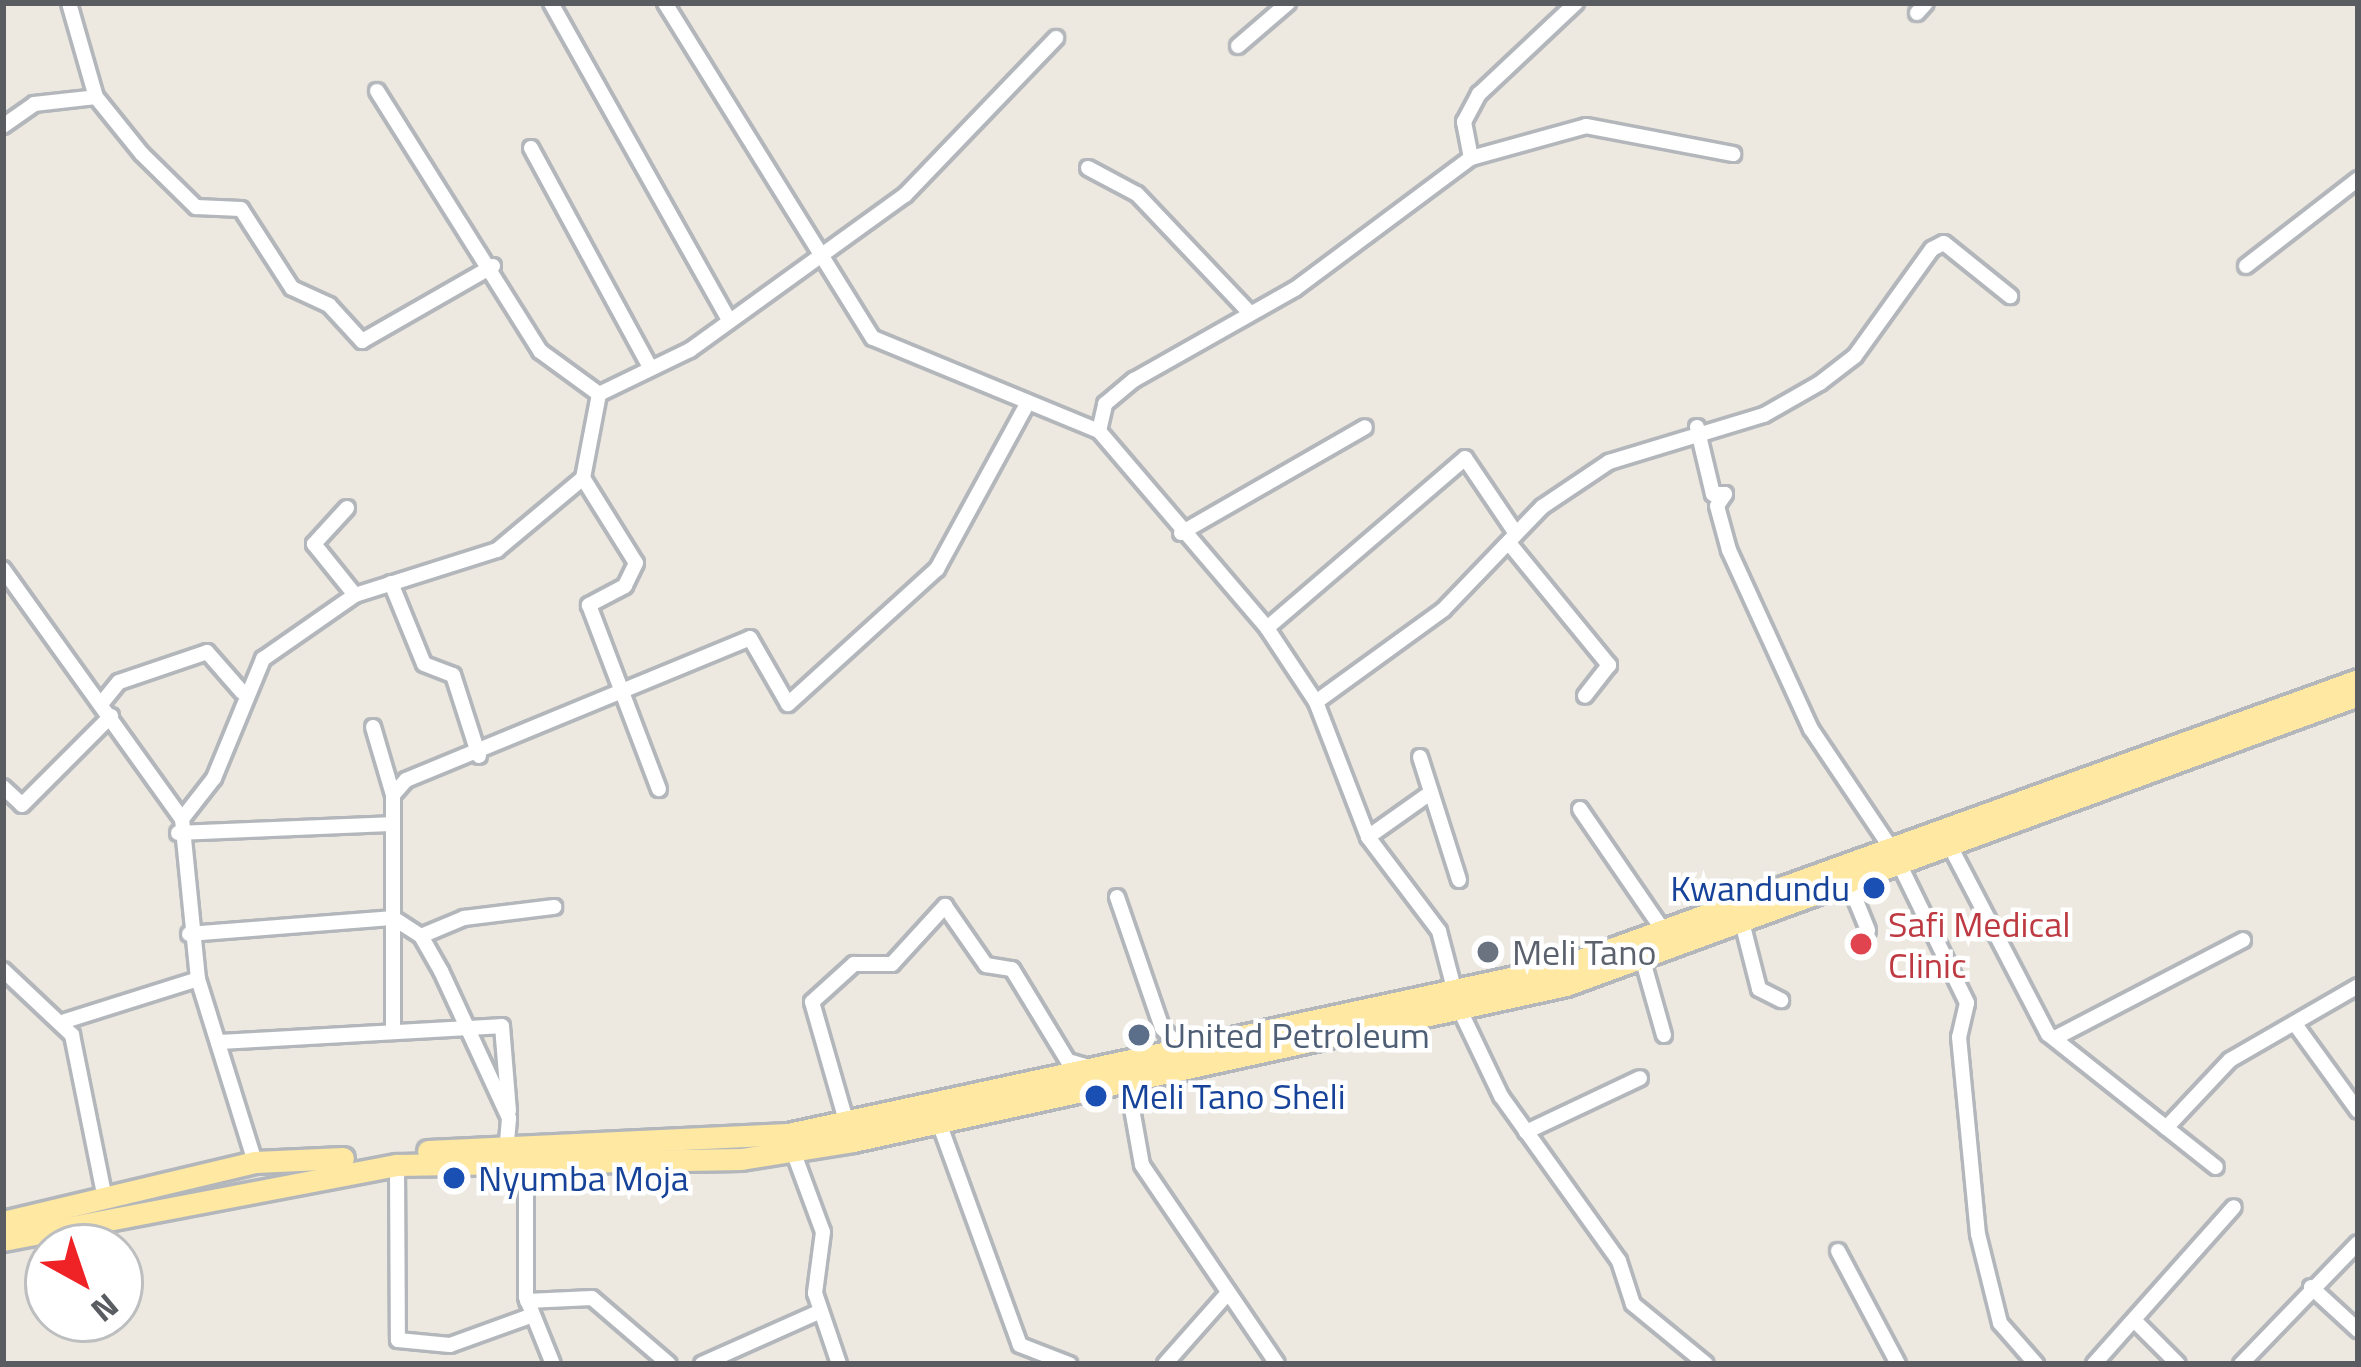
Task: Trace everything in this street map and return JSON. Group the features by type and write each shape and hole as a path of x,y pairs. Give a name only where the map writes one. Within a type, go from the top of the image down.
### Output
{"main road":[{"path":"1598,965 1667,936 1895,859 2239,715 2358,680"},
{"path":"3,1222 255,1162 793,1151 938,1120 1126,1071 1598,965 1642,961 1850,886 1895,859 1950,846 2358,694"},
{"path":"3,1240 397,1165 740,1141 847,1124 1099,1069 1126,1071 1184,1052 1458,998"}],"street":[{"path":"69,3 96,98 196,207 241,209 292,288 329,305 362,341 493,266"},
{"path":"551,3 728,317"},
{"path":"664,3 813,255 873,338 1099,431 1181,533 1267,628 1316,702 1368,837 1421,899 1458,998 1526,1132 1619,1261 1633,1304 1706,1364"},
{"path":"1238,46 1288,3"},
{"path":"1471,158 1464,122 1479,94 1576,3"},
{"path":"180,826 214,778 242,692 263,659 355,595 496,550 583,478 599,394 777,292 813,255 905,195 1056,38"},
{"path":"377,91 493,266 540,351 599,394"},
{"path":"3,126 34,104 96,98"},
{"path":"1099,431 1105,404 1133,380 1249,311 1471,158 1586,125 1733,154"},
{"path":"531,148 649,365"},
{"path":"1088,168 1137,194 1249,311"},
{"path":"2246,266 2358,179"},
{"path":"1316,702 1443,610 1512,537 1609,462 1697,427 1764,415 1820,383 1944,243 2010,296"},
{"path":"393,795 626,697 750,638 783,702 836,670 967,528 1028,402"},
{"path":"1181,533 1364,427"},
{"path":"1697,427 1713,494 1725,494 1717,506 1729,550 1810,729 1895,859 1966,1003 1959,1037 1978,1234 2000,1323 2036,1364"},
{"path":"1267,628 1465,458 1512,537 1609,665 1585,696"},
{"path":"583,478 636,563 625,586 589,605 659,789"},
{"path":"347,508 314,544 355,595"},
{"path":"6,579 106,710 180,826 189,934 198,979 255,1162"},
{"path":"391,583 424,664 453,675 479,756"},
{"path":"3,787 22,805 106,710 119,682 207,652 242,692"},
{"path":"373,727 393,795 389,824 393,1027"},
{"path":"1420,757 1426,796 1460,880"},
{"path":"1368,837 1426,796"},
{"path":"1580,809 1667,936"},
{"path":"180,826 389,824"},
{"path":"1950,846 2055,1038 2216,1167"},
{"path":"1850,886 1868,930"},
{"path":"1117,897 1162,1028 1184,1052"},
{"path":"847,1124 812,1002 854,964 892,964 945,906 986,965 1012,969 1068,1061 1099,1069"},
{"path":"421,936 464,918 554,907"},
{"path":"189,934 392,918 421,936 509,1118"},
{"path":"1744,926 1759,989 1780,1000"},
{"path":"2055,1038 2243,940"},
{"path":"1642,961 1664,1035"},
{"path":"3,970 64,1021 90,1083 105,1198"},
{"path":"64,1021 198,979"},
{"path":"2165,1128 2230,1060 2358,986"},
{"path":"2295,1024 2358,1111"},
{"path":"218,1042 393,1027 467,1025 507,1033 512,1158 529,1308 553,1364"},
{"path":"1126,1071 1142,1165 1277,1364"},
{"path":"1526,1132 1640,1078"},
{"path":"938,1120 1020,1345 1069,1364"},
{"path":"793,1151 824,1232 819,1312 839,1364"},
{"path":"397,1165 398,1340 450,1345 577,1291 623,1316 669,1364"},
{"path":"2094,1364 2234,1208"},
{"path":"2241,1364 2358,1243"},
{"path":"1838,1251 1898,1364"},
{"path":"2311,1287 2358,1330"},
{"path":"1166,1364 1226,1295"},
{"path":"702,1364 819,1312"},
{"path":"2134,1320 2178,1364"}],"place":[{"name":"Kwandundu","path":"1874,888"},
{"name":"Safi Medical Clinic","path":"1861,944"},
{"name":"Meli Tano","path":"1488,952"},
{"name":"United Petroleum","path":"1139,1035"},
{"name":"Meli Tano Sheli","path":"1096,1096"},
{"name":"Nyumba Moja","path":"454,1178"}]}
